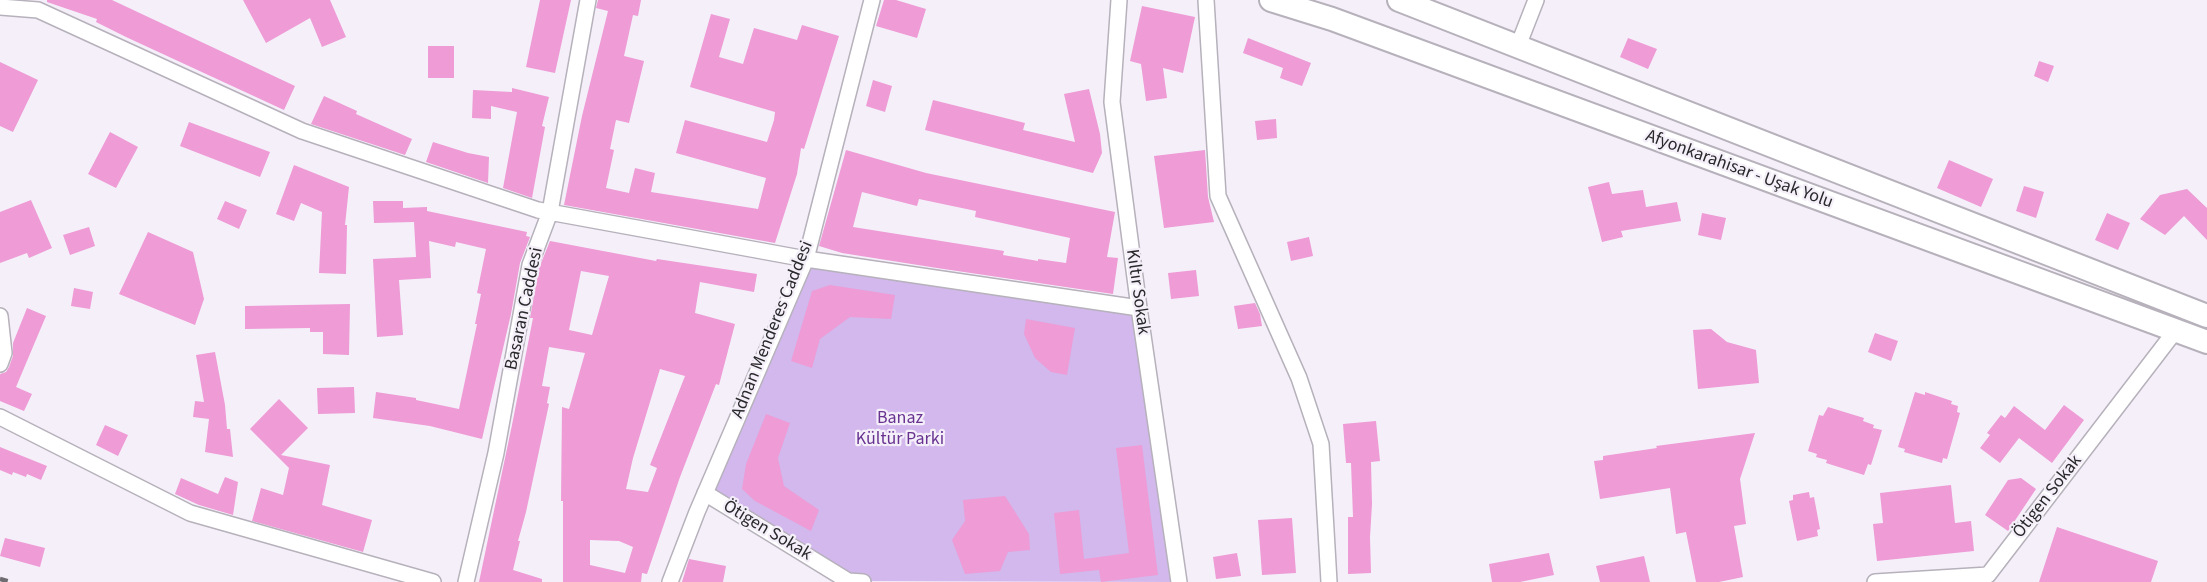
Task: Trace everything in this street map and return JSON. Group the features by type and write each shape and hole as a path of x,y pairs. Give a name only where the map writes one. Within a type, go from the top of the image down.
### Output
{"highway":[{"name":"Afyonkarahisar - Uşak Yolu","path":"1271,0 1332,19 2207,342"},
{"name":"Afyonkarahisar - Uşak Yolu","path":"1400,0 2207,316"}],"street":[{"name":"Basaran Caddesi","path":"466,582 496,453 531,265 550,212 588,0"},
{"name":"Adnan Menderes Caddesi","path":"670,582 705,493 806,259 872,0"},
{"name":"Kıltır Sokak","path":"1119,0 1112,102 1179,582"},
{"path":"1206,0 1218,196 1299,378 1321,444 1329,582"},
{"path":"1518,46 1536,0"},
{"path":"0,7 38,10 302,131 550,212 806,259 1139,308"},
{"path":"0,316 4,353 0,364"},
{"name":"Ötigen Sokak","path":"1875,582 1988,575 2176,330"},
{"path":"0,417 190,513 433,582"},
{"name":"Ötigen Sokak","path":"705,493 848,581 863,582"}],"green space":[{"name":"Banaz Kültür Parki","path":"806,259 1140,312 1179,582 848,581 705,493"}],"building":[{"path":"47,0 112,0 295,86 284,110 126,37 96,22 97,19 47,2"},
{"path":"243,0 330,0 346,37 322,47 310,18 266,43"},
{"path":"540,0 571,0 555,73 526,67"},
{"path":"598,0 641,0 638,16 633,15 624,56 644,61 629,123 616,120 610,149 614,150 606,188 629,193 635,168 655,173 651,192 758,209 766,178 676,153 685,120 767,142 774,120 775,112 690,87 711,14 730,19 719,57 743,64 754,28 797,40 802,25 839,36 804,149 801,148 797,174 775,243 564,205 582,116 608,11 596,8"},
{"path":"884,0 896,0 926,9 917,38 876,26"},
{"path":"1142,6 1195,17 1183,73 1163,68 1167,98 1146,101 1141,64 1130,61"},
{"path":"1248,38 1311,63 1302,86 1280,78 1283,68 1243,53"},
{"path":"1628,38 1657,49 1648,69 1620,57"},
{"path":"428,46 454,46 454,78 428,78"},
{"path":"2039,61 2054,66 2048,82 2034,76"},
{"path":"0,62 38,80 13,132 0,126"},
{"path":"873,80 892,86 885,112 866,106"},
{"path":"512,88 549,97 542,126 545,127 532,198 503,188 517,112 491,106 491,119 472,118 473,90 512,92"},
{"path":"1089,89 1100,134 1102,153 1093,173 925,130 933,100 1025,123 1023,130 1075,142 1064,94"},
{"path":"324,96 357,111 356,114 412,139 405,155 311,124"},
{"path":"1276,119 1277,138 1257,140 1255,121"},
{"path":"189,122 270,152 260,177 180,146"},
{"path":"110,132 138,147 116,188 88,174"},
{"path":"433,142 489,157 488,183 426,162"},
{"path":"846,150 926,173 1115,212 1107,257 1118,258 1113,294 842,253 819,246","holes":["862,192 917,206 919,199 976,211 975,217 1070,238 1066,263 1038,259 1038,261 1003,255 1004,251 853,227"]},
{"path":"1205,150 1208,197 1214,222 1164,228 1154,156"},
{"path":"1949,160 1993,179 1981,207 1937,188"},
{"path":"294,165 349,187 345,225 347,225 346,274 319,273 322,212 301,203 294,221 276,214"},
{"path":"1609,182 1612,194 1643,190 1646,207 1677,202 1681,221 1621,231 1623,237 1602,242 1588,187"},
{"path":"2024,186 2044,192 2036,218 2016,211"},
{"path":"2187,189 2207,208 2207,240 2184,216 2165,235 2140,219 2160,195"},
{"path":"31,200 52,248 29,258 27,253 0,263 0,212"},
{"path":"225,201 247,210 239,229 217,219"},
{"path":"373,201 403,201 403,208 427,207 427,211 527,232 526,236 530,237 520,263 511,314 482,439 430,426 373,418 376,392 416,398 416,400 459,409 477,324 475,324 481,294 477,293 486,249 456,242 455,247 429,241 431,278 399,280 403,335 377,337 373,259 416,257 414,222 374,223"},
{"path":"1702,213 1726,218 1721,240 1698,235"},
{"path":"2107,213 2130,223 2118,250 2095,240"},
{"path":"89,227 95,246 70,255 63,235"},
{"path":"148,232 193,252 204,299 195,325 119,294"},
{"path":"1309,237 1313,256 1291,261 1287,242"},
{"path":"550,241 656,261 657,259 757,274 754,292 700,282 695,313 735,324 719,385 716,384 680,477 647,574 642,573 641,582 563,582 562,407 569,409 585,353 549,347 542,386 550,387 547,403 549,404 513,570 542,579 542,582 479,582 533,318 530,318 539,268","holes":["581,271 609,276 592,335 569,330","660,369 685,376 650,465 657,468 648,492 626,489","590,540 619,541 633,547 625,573 590,565"]},
{"path":"1196,270 1199,296 1171,299 1168,273"},
{"path":"830,285 895,295 891,319 850,317 820,339 812,368 791,361 812,291"},
{"path":"74,288 93,292 90,309 71,306"},
{"path":"1255,303 1262,326 1238,329 1234,306"},
{"path":"350,304 349,355 323,354 323,332 310,332 310,328 245,329 245,306"},
{"path":"27,308 46,316 16,387 32,394 24,411 0,401 0,374 6,372 9,367 13,356 13,343"},
{"path":"1026,319 1075,328 1067,375 1051,372 1035,358 1024,334"},
{"path":"1711,329 1727,342 1756,350 1759,383 1698,389 1693,330"},
{"path":"1875,333 1898,341 1891,361 1868,352"},
{"path":"215,352 233,457 205,452 209,419 193,417 195,401 204,402 196,355"},
{"path":"354,387 355,413 318,414 317,388"},
{"path":"1915,392 1925,395 1925,392 1952,401 1951,404 1958,406 1957,412 1960,413 1947,459 1943,458 1942,463 1904,452 1905,449 1898,447"},
{"path":"279,399 308,428 281,455 330,465 322,505 372,520 363,552 252,521 261,488 283,495 289,468 250,429"},
{"path":"2064,405 2084,420 2052,463 2019,438 2000,463 1980,448 1990,435 1987,433 2001,415 2005,418 2014,406 2045,430"},
{"path":"1828,407 1864,418 1863,421 1874,425 1873,428 1882,430 1871,465 1868,464 1864,475 1826,463 1827,460 1816,457 1817,454 1808,451 1819,415 1823,416"},
{"path":"766,414 790,423 778,458 784,486 819,510 811,531 755,501 742,489 746,464"},
{"path":"1376,421 1380,461 1371,462 1371,573 1348,574 1348,517 1353,517 1351,463 1346,463 1343,424"},
{"path":"105,425 128,435 118,456 96,445"},
{"path":"1755,433 1740,479 1746,524 1734,526 1743,577 1719,582 1696,582 1686,532 1676,534 1670,488 1600,499 1594,461 1603,460 1603,456 1657,448 1656,446"},
{"path":"1142,445 1158,575 1101,582 1099,570 1060,574 1054,513 1079,510 1084,559 1129,553 1116,448"},
{"path":"0,447 47,466 41,480 27,474 26,477 13,472 12,475 0,470"},
{"path":"225,477 238,482 233,515 199,505 175,494 181,478 218,494"},
{"path":"2021,478 2036,489 2008,531 1985,515 2008,480"},
{"path":"1951,485 1955,523 1971,521 1974,551 1877,561 1873,524 1883,523 1880,493"},
{"path":"1809,492 1810,498 1814,497 1820,529 1817,530 1818,536 1797,541 1789,501 1793,500 1793,495"},
{"path":"1005,496 1029,534 1030,550 1008,552 1000,571 965,574 952,540 965,521 963,500"},
{"path":"1292,518 1296,573 1262,575 1258,520"},
{"path":"2057,527 2158,561 2151,582 2039,582"},
{"path":"5,538 45,548 40,567 0,556"},
{"path":"1237,553 1241,576 1216,579 1213,557"},
{"path":"1549,553 1554,575 1520,582 1492,582 1489,564"},
{"path":"1644,556 1650,582 1600,582 1596,566"},
{"path":"689,559 726,566 723,582 682,582"}],"railway":[{"path":"0,579 11,582"}]}
